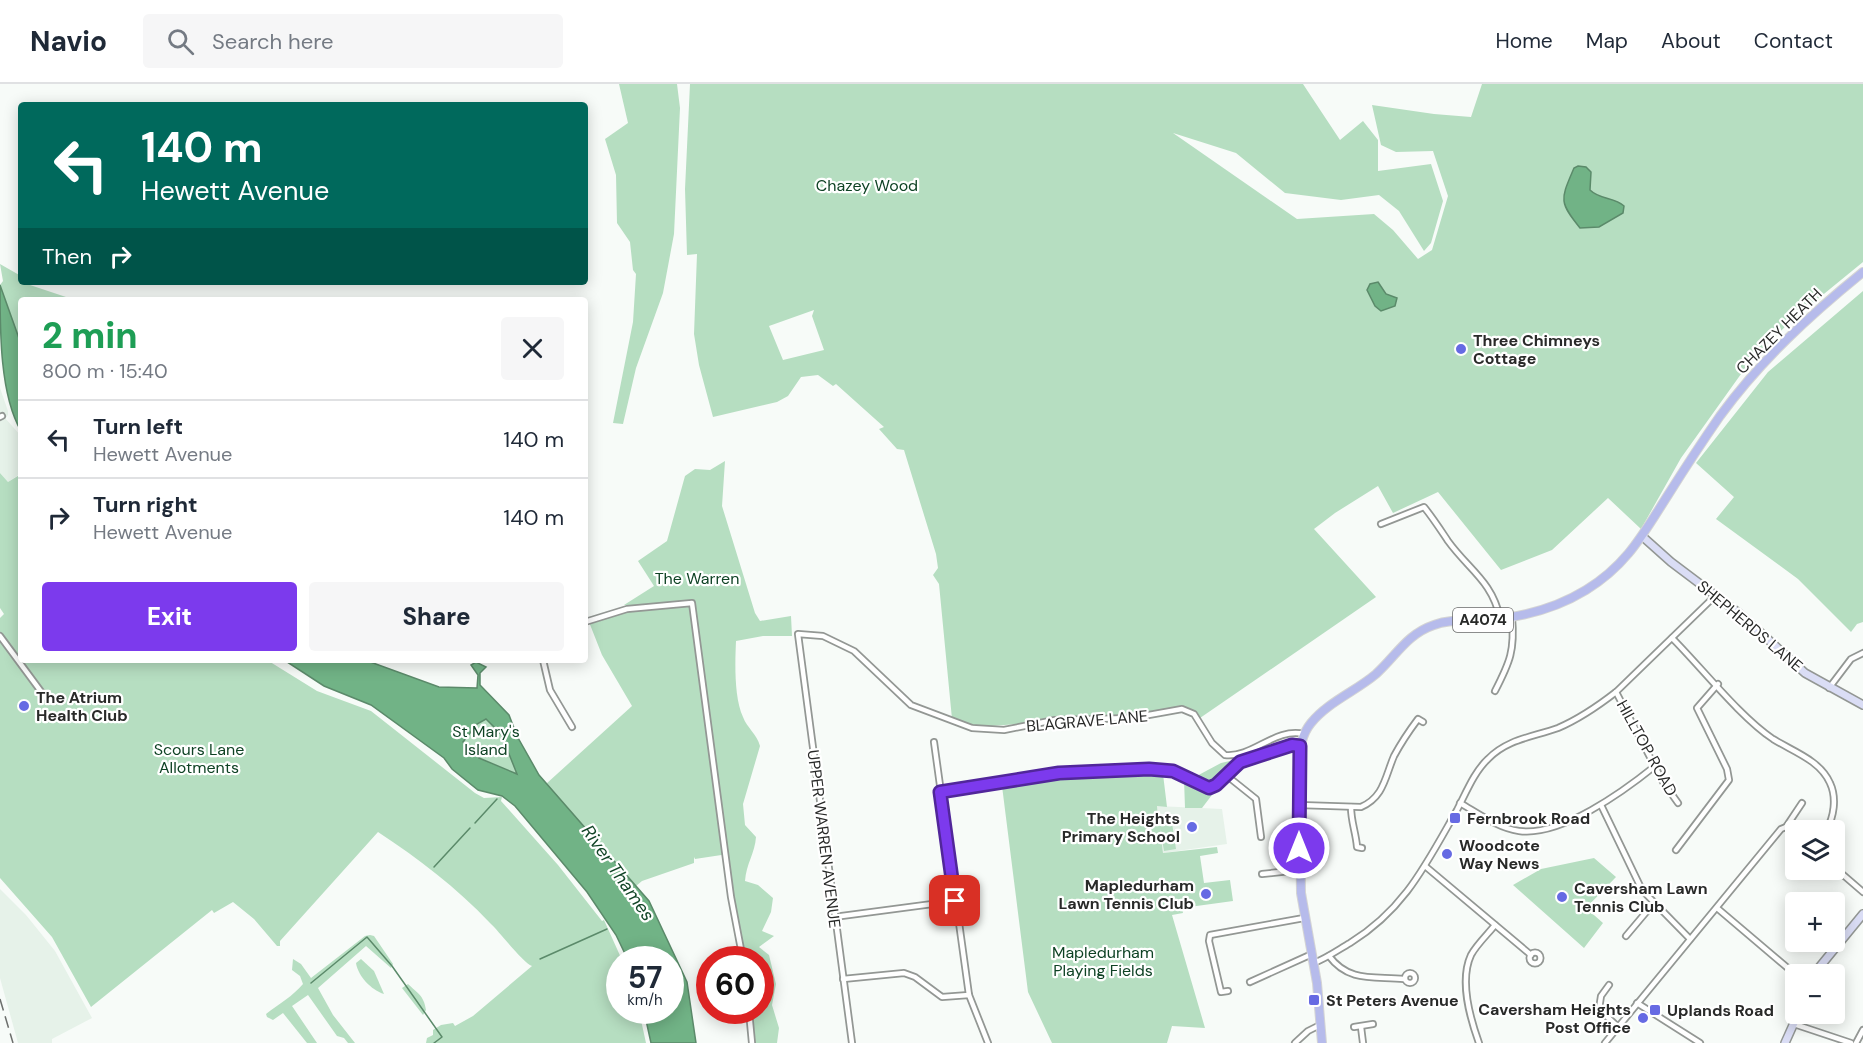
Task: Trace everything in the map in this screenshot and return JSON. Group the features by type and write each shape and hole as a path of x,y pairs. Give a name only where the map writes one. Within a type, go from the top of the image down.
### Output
{"main road":[{"name":"CHAZEY HEATH","path":"1643,537 1700,445 1761,364 1816,310 1862,274"},
{"name":"A4074","path":"1322,1043 1314,963 1304,918 1299,870 1300,746 1312,721 1374,675 1406,640 1418,632 1448,621 1500,618 1552,607 1606,577 1643,537"}],"street":[{"path":"1381,524 1424,507 1442,528 1448,541 1490,588 1500,618"},
{"name":"SHEPHERDS LANE","path":"1643,537 1716,595 1792,662 1829,688 1863,705"},
{"path":"1314,963 1329,956 1382,921 1400,903 1425,866 1486,760 1498,749 1574,720 1616,692 1716,595"},
{"path":"588,621 627,609 692,603 731,897 740,946"},
{"path":"1495,691 1511,662 1514,645 1512,616"},
{"name":"BLAGRAVE LANE","path":"798,634 823,636 854,651 911,705 972,728 1004,730 1056,720 1132,718 1182,709 1194,714 1222,754 1238,754"},
{"name":"UPPER WARREN AVENUE","path":"798,634 852,1043"},
{"path":"0,636 18,660"},
{"path":"1672,638 1771,737 1823,771 1830,783 1834,801 1831,820"},
{"path":"1829,688 1851,659 1863,653"},
{"path":"20,663 48,701"},
{"path":"544,663 550,690 572,727"},
{"path":"1499,684 1505,686"},
{"path":"1677,850 1729,780 1727,769 1696,708 1718,684"},
{"name":"HILLTOP ROAD","path":"1616,692 1655,766 1678,803"},
{"path":"1299,805 1361,807 1377,796 1395,756 1419,719"},
{"path":"1240,762 1238,754 1271,739 1292,732 1304,734"},
{"path":"934,742 969,995 988,1043"},
{"path":"940,792 1059,773 1167,769 1206,788 1214,786 1240,762 1292,745 1300,746"},
{"path":"1460,803 1498,824 1520,831 1540,830 1573,819 1601,805 1655,766"},
{"path":"1226,775 1256,799 1258,829 1261,837"},
{"path":"1791,820 1802,803"},
{"path":"1601,805 1644,892 1653,904 1690,939"},
{"path":"1351,807 1351,824 1357,847"},
{"path":"1605,1043 1781,829 1785,827"},
{"path":"1425,866 1531,955"},
{"path":"1262,867 1263,876 1299,870"},
{"path":"1845,876 1863,892"},
{"path":"834,917 955,901"},
{"path":"1626,936 1653,904"},
{"path":"1717,908 1785,966"},
{"path":"1822,964 1863,914"},
{"path":"1228,991 1218,993 1210,935 1304,918"},
{"path":"1479,1043 1472,1024 1465,980 1471,955 1495,925"},
{"path":"1250,982 1312,954"},
{"path":"1329,956 1338,968 1354,976 1404,979"},
{"path":"843,979 901,972 915,977 942,997 969,995"},
{"path":"1609,985 1601,996 1599,1009 1618,1027"},
{"path":"1637,1003 1700,1043"},
{"path":"750,1024 752,1043"},
{"path":"1354,1027 1373,1024"},
{"path":"1785,1043 1794,1024 1851,1043"},
{"path":"1295,1043 1320,1025"},
{"path":"1361,1027 1363,1043"},
{"path":"1856,1043 1863,1030"}],"shaded area":[{"path":"0,388 8,411 5,418 18,433 18,475 8,482 0,473"},
{"name":"The Heights Primary School","path":"1157,806 1222,809 1227,844 1163,853"},
{"path":"0,889 26,915 55,951 92,1018 52,1039 52,1043 18,1043 0,978"}],"green space":[{"path":"619,84 677,84 680,108 674,234 663,293 636,368 623,424 613,423 633,322 636,274 633,270 630,242 617,223 616,175 605,139 628,123"},
{"name":"Chazey Wood","path":"690,84 1303,84 1340,140 1363,121 1378,140 1378,171 1431,164 1443,201 1431,243 1424,251 1399,211 1379,195 1341,200 1285,193 1236,153 1173,133 1297,219 1374,214 1393,230 1418,259 1432,250 1448,196 1433,151 1396,152 1381,145 1372,105 1471,117 1482,84 1863,84 1863,262 1792,320 1751,360 1681,458 1641,529 1608,498 1552,550 1501,570 1438,492 1393,513 1378,486 1314,529 1376,597 1200,718 1189,708 1180,707 1149,714 977,727 952,719 939,584 933,575 938,568 936,554 904,450 897,449 879,429 884,427 836,384 833,386 818,375 801,377 788,396 777,402 713,417 699,365 694,334 697,254 687,255 685,189","holes":["814,310 812,316 824,350 783,360 769,326"]},
{"path":"0,264 18,274 18,285 30,285 66,297 18,297 18,336 0,285 3,281"},
{"path":"1863,291 1863,622 1857,624 1851,632 1798,579 1716,519 1734,497 1696,463 1768,372"},
{"name":"The Warren","path":"725,461 722,506 755,613 760,621 791,616 792,636 763,636 736,641 736,680 740,709 760,746 743,804 745,825 756,837 745,881 758,885 773,898 771,912 762,931 774,936 760,946 740,946 728,854 695,859 694,857 694,863 642,881 636,886 546,784 632,706 602,655 589,622 624,610 658,609 624,605 654,586 638,561 667,541 685,476 695,469 710,470"},
{"name":"Scours Lane Allotments","path":"0,473 8,482 18,476 18,663 272,663 317,691 371,711 475,793 484,798 502,797 501,801 558,865 602,921 604,920 616,946 606,946 606,1024 642,1024 646,1043 426,1043 427,1038 433,1035 433,1030 441,1025 453,1023 455,1026 473,1016 532,966 450,886 378,832 280,941 280,946 277,946 254,919 233,902 214,913 212,910 91,1007 52,937 0,878 0,618 4,614 0,608"},
{"name":"St Mary's Island","path":"486,719 501,734 517,774 480,758 463,741 477,724"},
{"path":"1234,760 1235,764 1217,781 1207,783 1193,778 1221,763"},
{"name":"Mapledurham Playing Fields","path":"1163,774 1167,807 1157,806 1159,825 1172,823 1176,849 1164,851 1160,828 1163,853 1217,847 1218,853 1200,856 1204,883 1230,880 1233,901 1182,908 1183,913 1172,915 1205,1028 1172,1026 1167,1043 1052,1043 1028,992 1002,786 1057,779"},
{"path":"1184,779 1203,789 1218,787 1202,808 1185,808"},
{"name":"Caversham Lawn Tennis Club","path":"1594,858 1616,877 1586,908 1603,923 1584,948 1513,885 1541,869"},
{"path":"365,936 374,936 393,964 391,968 366,946 318,988 333,1015 355,1043 348,1043 344,1038 337,1036 308,995 292,1006 317,1043 307,1043 283,1013 273,1020 267,1017 266,1014 303,984 300,976 292,970 293,959 301,964 311,978"},
{"path":"361,959 374,971 384,994 370,986 362,977 356,963"},
{"path":"408,984 424,1001 426,1010 423,1015 402,988"},
{"path":"774,1012 779,1028 777,1043 752,1043 750,1024 774,1024"}],"water":[{"path":"1586,167 1591,172 1590,190 1620,203 1624,206 1623,213 1599,227 1580,228 1568,212 1564,200 1564,193 1574,168"},
{"path":"1378,282 1386,294 1397,298 1395,306 1381,311 1375,306 1367,290 1370,284"},
{"path":"0,285 18,336 18,425 5,381 1,342"},
{"name":"River Thames","path":"289,663 373,663 439,687 477,688 478,675 471,665 478,663 486,667 480,673 480,685 509,715 517,736 539,775 649,901 670,946 621,946 587,892 515,806 502,796 478,790 452,769 444,758 371,705 324,686","holes":["486,719 501,734 517,774 479,758 463,742 477,724"]},
{"path":"684,976 687,982 696,1043 651,1043 647,1024 684,1024"}],"waterway":[{"path":"475,823 497,799"},
{"path":"434,867 470,828"},
{"path":"540,959 607,929"},
{"path":"311,983 367,937 392,966 442,1037 434,1043"}],"railway":[{"path":"0,999 13,1043"}],"place":[{"name":"Three Chimneys Cottage","path":"1461,349"},
{"name":"The Atrium Health Club","path":"24,706"},
{"name":"Fernbrook Road","path":"1455,818"},
{"name":"The Heights Primary School","path":"1192,827"},
{"name":"Woodcote Way News","path":"1447,854"},
{"name":"Mapledurham Lawn Tennis Club","path":"1206,894"},
{"name":"Caversham Lawn Tennis Club","path":"1562,897"},
{"name":"St Peters Avenue","path":"1314,1000"},
{"name":"Uplands Road","path":"1655,1010"},
{"name":"Caversham Heights Post Office","path":"1643,1018"}],"route":[{"path":"955,901 940,792 1059,773 1167,769 1209,788 1216,785 1240,762 1292,745 1300,746 1299,848"}]}
